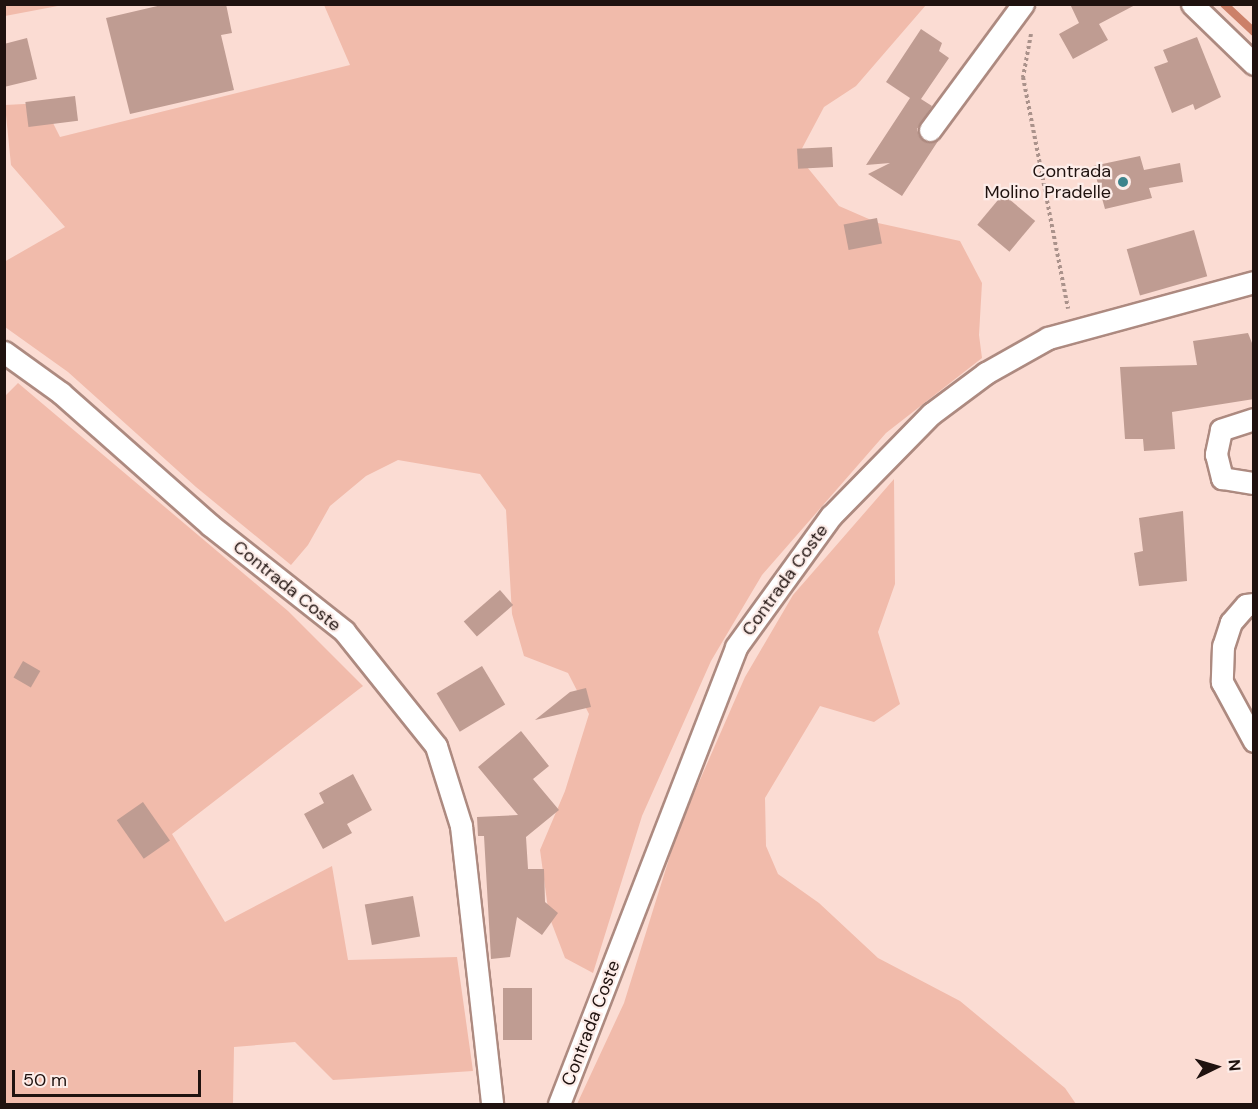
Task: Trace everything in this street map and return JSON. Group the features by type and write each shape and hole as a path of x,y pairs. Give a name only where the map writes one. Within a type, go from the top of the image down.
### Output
{"street":[{"path":"930,130 1023,4"},
{"path":"1192,4 1254,64"},
{"name":"Contrada Coste","path":"559,1104 736,647 831,516 931,414 986,373 1048,338 1254,282"},
{"name":"Contrada Coste","path":"4,352 61,393 210,525 344,631 436,746 461,826 492,1104"},
{"path":"1254,419 1221,429 1216,454 1222,478 1254,483"},
{"path":"1254,604 1246,605 1231,622 1223,646 1222,682 1254,741"}],"path":[{"path":"1032,26 1023,77 1072,331"}],"shaded area":[{"path":"5,4 62,4 63,5 5,16"},
{"path":"324,5 926,5 856,86 824,107 798,156 839,206 878,223 960,241 982,283 979,335 982,358 886,433 762,575 711,661 642,816 593,973 565,958 549,916 540,850 565,791 589,714 568,673 524,656 512,614 506,510 480,474 398,460 366,476 330,506 308,545 291,565 196,487 68,372 5,327 4,262 65,227 11,165 5,105 43,103 60,137 350,65"},
{"path":"18,383 288,611 363,686 172,834 225,922 332,866 348,960 457,957 473,1071 333,1080 295,1042 234,1047 233,1104 5,1104 4,397"},
{"path":"894,479 895,584 878,632 900,704 874,722 820,706 765,798 766,846 778,874 819,903 878,958 960,1001 1065,1088 1076,1104 577,1104 624,1003 678,830 745,677 793,595"}],"building":[{"path":"166,4 226,4 232,33 221,35 234,90 130,114 106,18"},
{"path":"1070,4 1137,4 1099,24 1108,40 1073,59 1059,34 1079,23"},
{"path":"921,29 942,43 939,51 949,58 921,99 932,106 917,129 919,136 928,143 940,138 902,196 868,174 890,163 866,165 910,98 886,82"},
{"path":"1197,37 1221,97 1195,110 1193,104 1172,113 1154,67 1168,62 1163,50"},
{"path":"27,38 37,79 4,87 4,44"},
{"path":"75,96 78,121 28,127 25,102"},
{"path":"832,147 833,167 798,169 797,149"},
{"name":"Contrada Molino Pradelle","path":"1140,156 1144,170 1180,163 1183,182 1149,188 1152,198 1105,209 1093,166"},
{"path":"1003,194 1035,221 1009,252 977,225"},
{"path":"877,218 882,244 849,250 844,224"},
{"path":"1194,230 1207,276 1140,295 1127,249"},
{"path":"1248,333 1254,348 1254,399 1172,412 1175,449 1144,451 1143,439 1125,439 1120,367 1197,365 1193,341"},
{"path":"1183,511 1187,581 1139,586 1134,553 1143,551 1139,518"},
{"path":"500,590 513,605 477,637 464,621"},
{"path":"23,661 40,671 31,687 14,677"},
{"path":"482,666 505,705 460,732 437,693"},
{"path":"586,688 591,707 535,720 570,692"},
{"path":"521,731 549,766 533,779 559,810 526,837 528,869 544,869 545,902 558,913 542,935 517,917 510,957 491,959 484,836 478,836 477,817 518,815 478,767"},
{"path":"353,774 372,810 347,824 352,833 323,849 304,814 324,803 319,793"},
{"path":"143,802 170,841 144,859 117,820"},
{"path":"413,896 420,936 372,945 365,905"},
{"path":"503,988 532,988 532,1040 503,1040"}],"waterway":[{"path":"1224,4 1254,32"}],"place":[{"name":"Contrada Molino Pradelle","path":"1123,182"}]}
